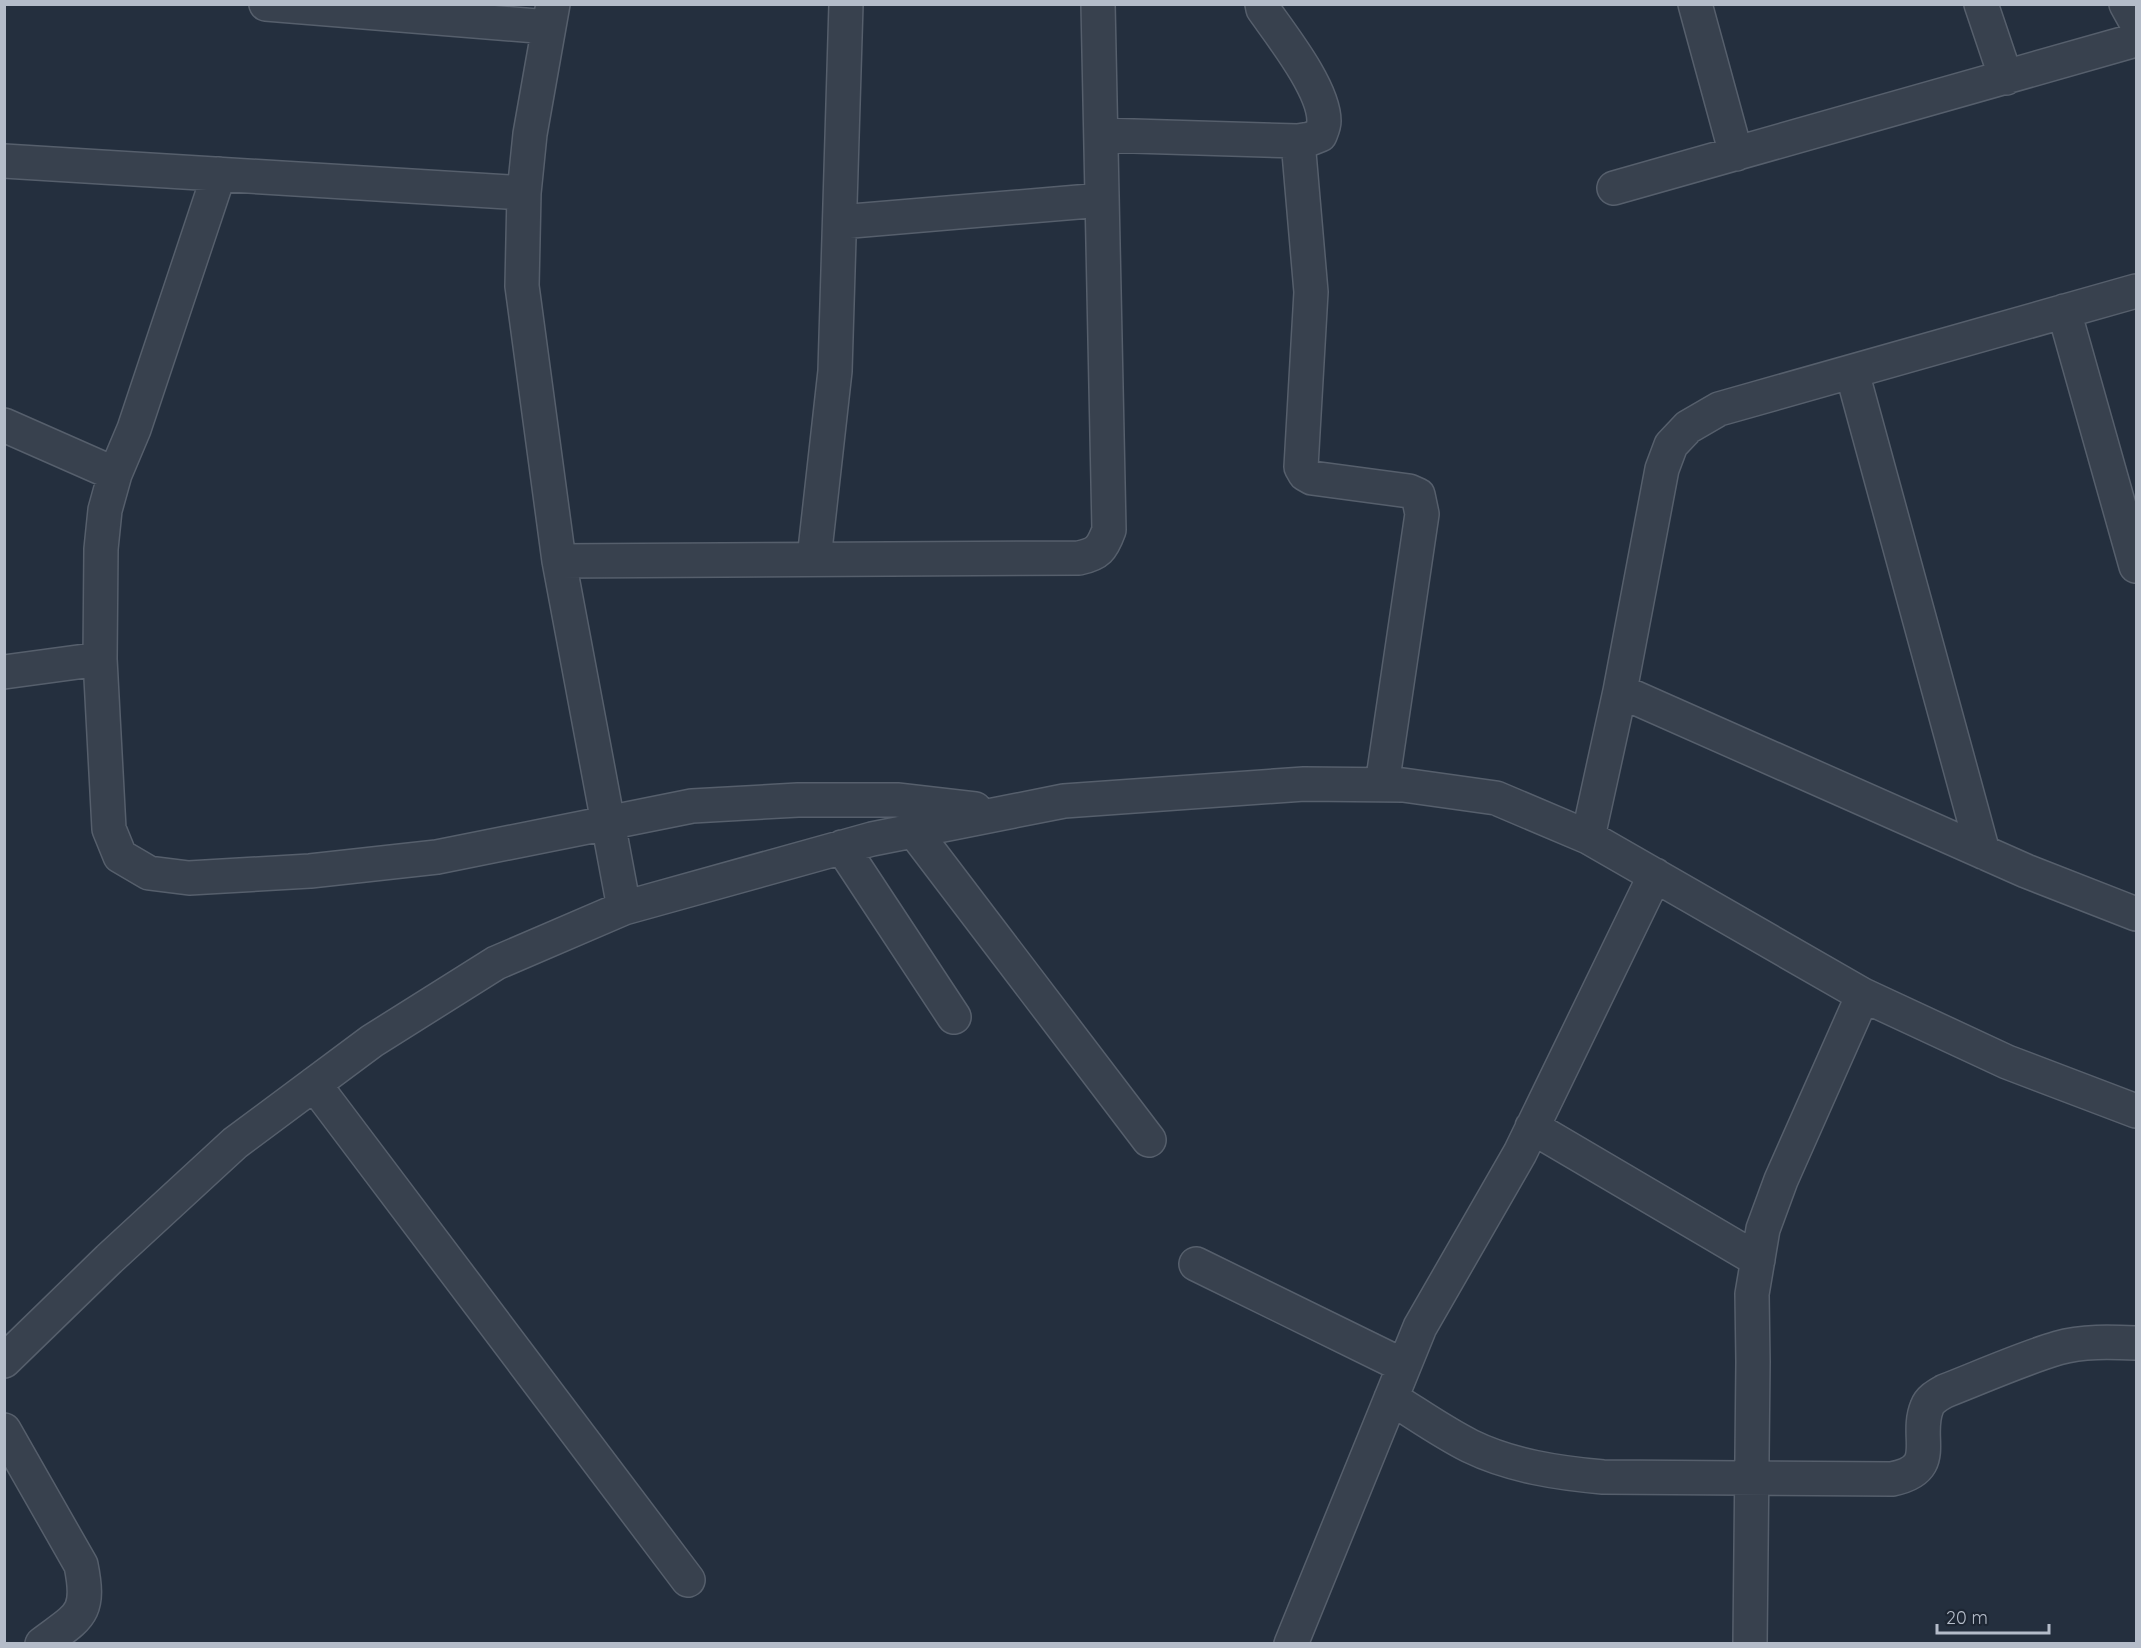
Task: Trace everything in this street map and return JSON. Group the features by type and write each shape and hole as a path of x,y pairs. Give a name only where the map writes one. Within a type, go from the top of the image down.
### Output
{"street":[{"path":"266,4 551,16 530,134 524,193 522,286 559,561 624,908"},
{"path":"814,559 835,371 846,4"},
{"path":"559,561 1079,558 1093,555 1104,544 1109,530 1098,4"},
{"path":"1101,135 1298,141 1320,135 1324,125 1324,114 1313,85 1263,9 1262,4"},
{"path":"1695,4 1736,154"},
{"path":"1981,4 2006,78"},
{"path":"2126,4 2136,22"},
{"path":"1614,188 2136,40"},
{"path":"1298,141 1311,292 1300,467 1312,478 1408,491 1418,495 1421,503 1422,514 1382,785"},
{"path":"4,161 524,193"},
{"path":"219,174 134,429 115,474 105,510 101,549 100,659 109,830 120,856 149,873 189,878 322,870 437,857 692,806 798,800 897,800 1007,813"},
{"path":"840,222 1102,200"},
{"path":"1588,837 1620,691 1662,469 1671,445 1688,427 1719,410 2136,291"},
{"path":"2064,311 2136,566"},
{"path":"1852,372 1983,852"},
{"path":"4,425 115,474"},
{"path":"4,672 100,659"},
{"path":"1620,691 1983,852 2136,914"},
{"path":"4,1361 109,1259 235,1143 372,1041 496,963 624,908 842,847 1076,800 1304,784 1404,785 1496,798 1588,837 1863,995 2007,1062 2136,1111"},
{"path":"914,831 1149,1140"},
{"path":"842,847 954,1017"},
{"path":"1291,1644 1419,1327 1520,1153 1655,875"},
{"path":"1750,1644 1752,1294 1763,1228 1781,1180 1863,995"},
{"path":"314,1084 688,1580"},
{"path":"1532,1127 1758,1260"},
{"path":"1197,1264 1404,1366"},
{"path":"1391,1398 1470,1446 1516,1462 1558,1473 1603,1477 1892,1479 1907,1476 1918,1468 1923,1455 1927,1406 1933,1398 1945,1391 2058,1348 2083,1344 2136,1343"},
{"path":"4,1430 81,1565 85,1584 85,1603 76,1618 42,1644"}]}
